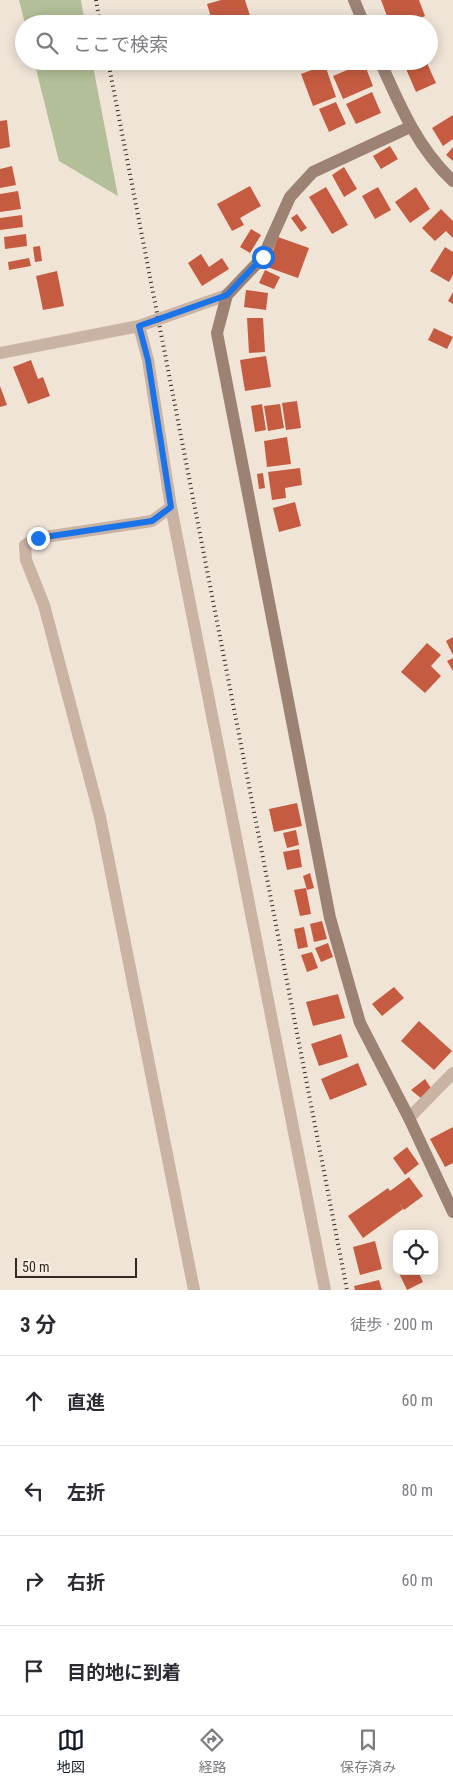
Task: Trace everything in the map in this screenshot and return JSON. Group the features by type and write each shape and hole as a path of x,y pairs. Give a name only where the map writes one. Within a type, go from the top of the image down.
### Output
{"street":[{"path":"354,0 360,15"},
{"path":"384,70 410,127 443,172 453,181"},
{"path":"0,354 139,326 227,295 263,257 290,197 313,172 410,127"},
{"path":"227,295 217,333 330,918 360,1023 409,1118 453,1212"},
{"path":"139,326 148,360 171,507 325,1290"},
{"path":"171,507 152,521 38,538 26,545 26,560 44,605 100,817 194,1290"},
{"path":"409,1118 453,1073"}],"green space":[{"path":"19,0 81,0 84,15 23,15"},
{"path":"36,70 94,70 118,196 59,161"}],"building":[{"path":"221,0 245,0 250,15 210,15 207,4"},
{"path":"381,0 419,0 425,15 387,15"},
{"path":"312,70 327,70 336,97 313,106 301,74"},
{"path":"347,70 367,70 373,86 343,99 333,76"},
{"path":"406,70 430,70 436,83 416,92"},
{"path":"372,92 381,113 356,124 346,104"},
{"path":"336,102 346,124 329,132 319,109"},
{"path":"453,115 453,139 443,146 432,128"},
{"path":"7,120 10,147 0,149 0,121"},
{"path":"390,146 398,159 381,169 373,156"},
{"path":"453,147 453,161 446,155"},
{"path":"12,166 16,185 0,188 0,169"},
{"path":"344,167 357,189 344,197 332,175"},
{"path":"250,186 261,206 240,218 244,225 232,231 217,204"},
{"path":"326,187 348,225 332,234 309,197"},
{"path":"378,187 391,210 375,219 362,196"},
{"path":"416,187 430,209 410,223 395,202"},
{"path":"18,191 21,209 0,212 0,194"},
{"path":"441,209 453,221 453,238 446,231 435,241 422,228"},
{"path":"297,214 307,228 301,232 291,218"},
{"path":"22,215 23,227 0,230 0,218"},
{"path":"251,229 261,235 250,253 240,247"},
{"path":"26,234 27,246 5,249 4,237"},
{"path":"278,237 309,248 298,278 267,267"},
{"path":"40,246 42,261 35,262 33,247"},
{"path":"445,247 453,252 453,275 449,282 430,271"},
{"path":"201,254 209,267 222,258 229,269 202,286 188,263"},
{"path":"29,258 31,266 9,270 8,262"},
{"path":"265,270 280,277 274,289 259,283"},
{"path":"57,271 64,306 43,310 36,276"},
{"path":"246,290 268,293 266,310 244,307"},
{"path":"453,292 453,304 448,301"},
{"path":"247,318 263,318 265,352 249,353"},
{"path":"434,328 453,337 447,349 428,340"},
{"path":"266,356 271,387 245,391 240,360"},
{"path":"31,360 38,379 43,377 50,396 28,404 13,367"},
{"path":"0,386 7,405 0,407"},
{"path":"297,401 301,428 286,430 282,403"},
{"path":"262,404 266,430 255,432 251,406"},
{"path":"280,404 284,428 268,431 264,406"},
{"path":"287,437 291,464 267,467 264,441"},
{"path":"300,468 302,485 285,488 286,498 272,500 268,472"},
{"path":"263,473 265,488 259,489 257,474"},
{"path":"295,502 301,526 279,532 273,508"},
{"path":"453,637 453,655 446,641"},
{"path":"427,643 441,655 431,666 441,676 425,693 401,672"},
{"path":"453,658 453,671 447,661"},
{"path":"297,803 302,826 274,832 269,809"},
{"path":"296,830 299,845 287,848 283,833"},
{"path":"299,849 302,867 287,870 283,852"},
{"path":"310,873 314,888 307,890 303,876"},
{"path":"306,888 311,914 300,916 294,890"},
{"path":"322,921 327,939 314,942 310,924"},
{"path":"304,927 308,947 298,949 294,929"},
{"path":"328,943 333,957 321,962 315,948"},
{"path":"312,952 318,968 307,972 301,955"},
{"path":"394,987 404,998 382,1016 372,1004"},
{"path":"338,994 345,1018 313,1026 306,1002"},
{"path":"419,1021 452,1051 434,1070 401,1041"},
{"path":"341,1034 348,1057 319,1066 311,1044"},
{"path":"358,1063 367,1085 330,1100 321,1079"},
{"path":"425,1079 433,1091 422,1099 411,1090"},
{"path":"453,1127 453,1163 445,1167 430,1139"},
{"path":"407,1147 419,1164 405,1175 393,1158"},
{"path":"409,1177 423,1196 404,1210 398,1201 403,1209 363,1238 348,1216 388,1188 390,1191"},
{"path":"375,1241 382,1269 360,1275 353,1247"},
{"path":"400,1275 420,1275 423,1282 407,1290"},
{"path":"379,1280 382,1290 355,1290 354,1286"}],"railway":[{"path":"96,0 98,15"},
{"path":"110,70 347,1290"}],"route":[{"path":"38,538 152,521 171,507 148,360 139,326 227,295 263,257"}]}
